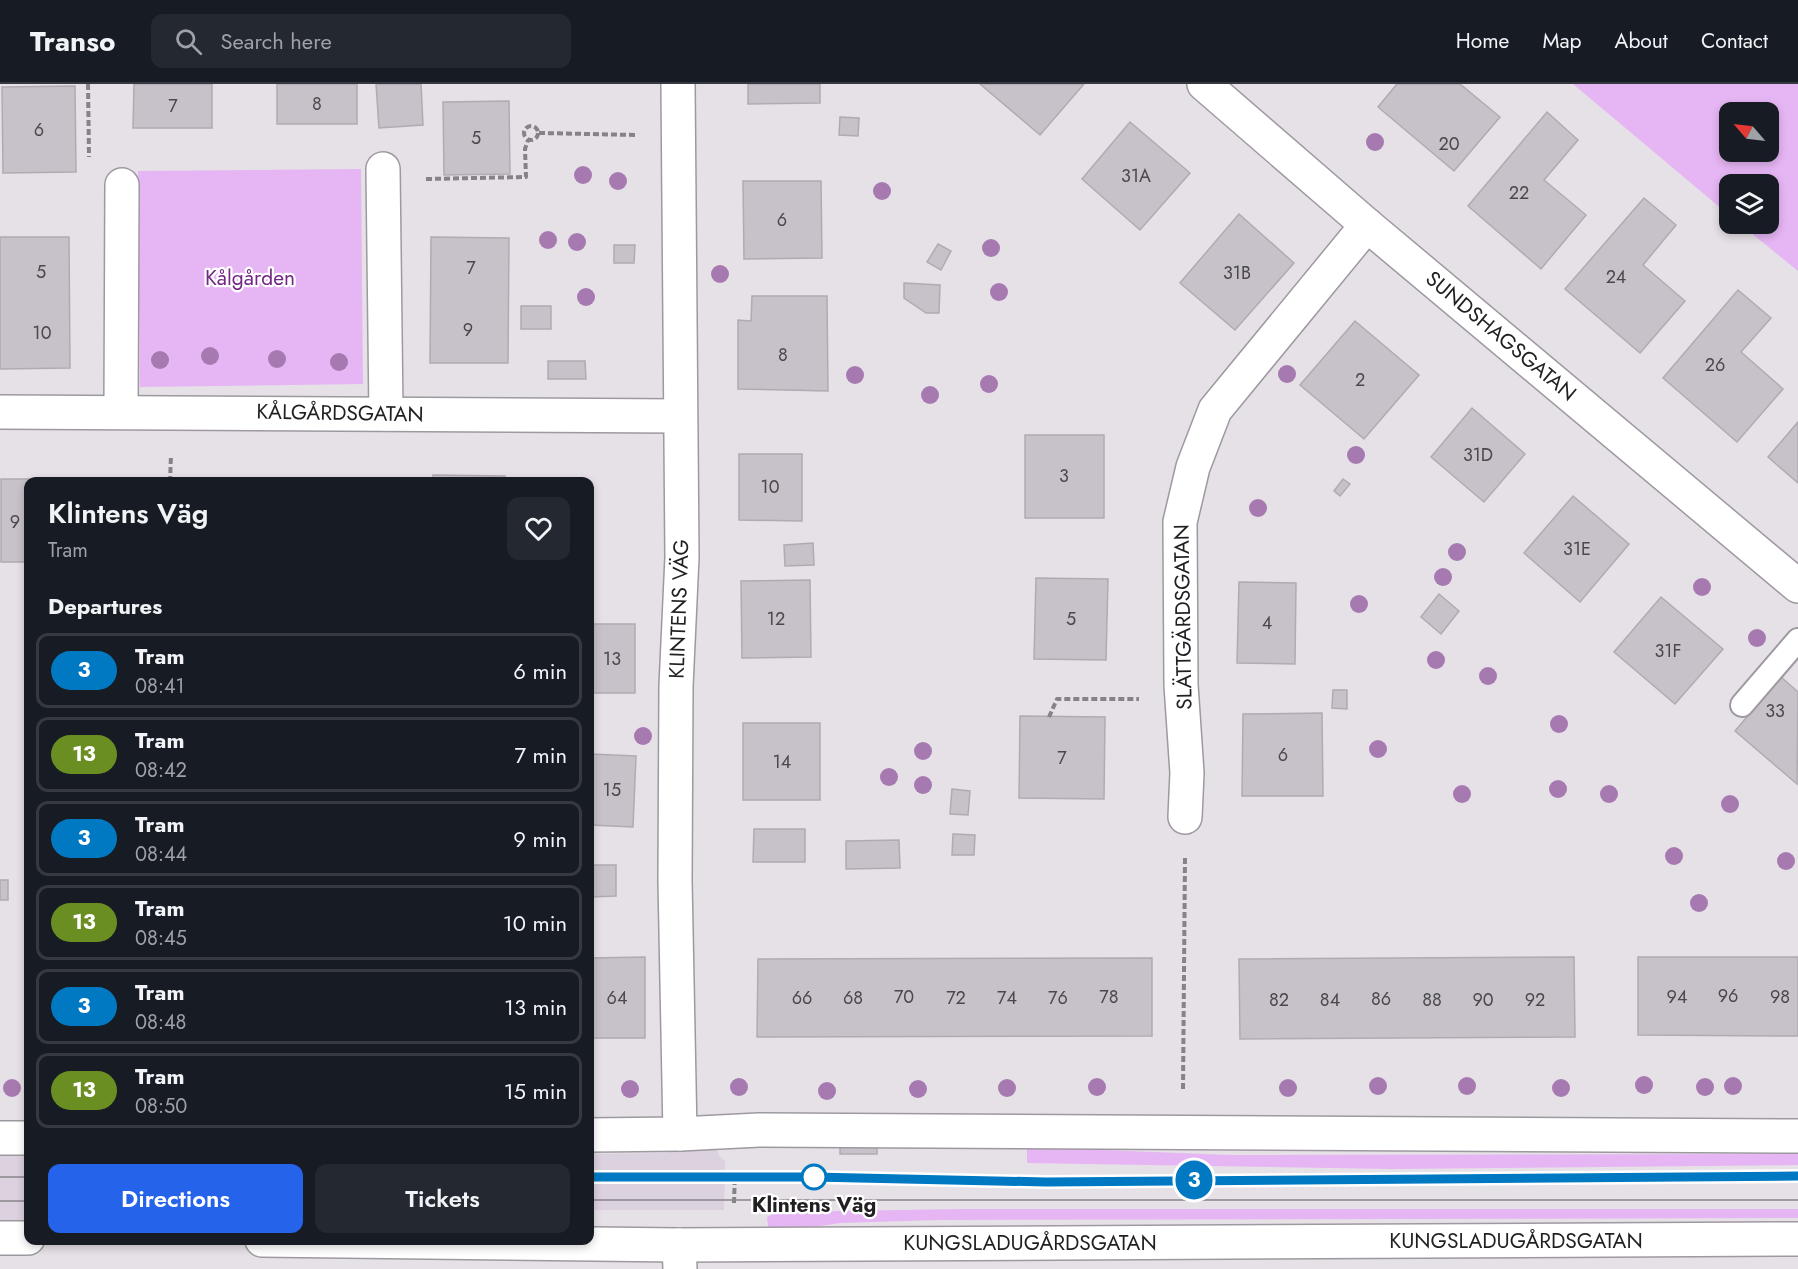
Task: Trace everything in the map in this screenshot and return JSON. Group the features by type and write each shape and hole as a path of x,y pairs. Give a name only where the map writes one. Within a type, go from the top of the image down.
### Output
{"street":[{"name":"KLINTENS VÄG","path":"678,84 682,557 676,698 675,880 680,1134"},
{"name":"SUNDSHAGSGATAN","path":"1204,84 1368,225 1798,586"},
{"path":"383,174 386,414"},
{"path":"121,411 122,185"},
{"name":"SLÄTTGÄRDSGATAN","path":"1185,817 1187,773 1183,700 1180,522 1193,467 1215,410 1368,225"},
{"name":"KÅLGÅRDSGATAN","path":"0,412 681,416"},
{"path":"594,1135 759,1130 1798,1136"},
{"path":"0,1138 24,1138"},
{"path":"0,1238 24,1238"},
{"name":"KUNGSLADUGÅRDSGATAN","path":"385,1245 680,1257 755,1244 1798,1239"}],"lane":[{"path":"1742,705 1798,640"}],"path":[{"path":"88,84 90,162"},
{"path":"528,140 523,135 525,128 532,125 539,134"},
{"path":"539,134 680,136"},
{"path":"528,140 535,139 539,134"},
{"path":"383,174 526,177 525,148 528,140"},
{"path":"1049,717 1058,699 1183,700"},
{"path":"1183,1100 1185,817"},
{"path":"755,1244 757,1225 735,1224 736,1149 758,1150 759,1130"}],"shaded area":[{"path":"714,1139 719,1156 725,1161 724,1210 594,1210 594,1154 665,1153"},
{"path":"24,1155 24,1220 0,1220 0,1156"}],"green space":[{"path":"1573,84 1798,84 1798,271 1752,234 1779,234 1779,174 1719,174 1719,207"},
{"name":"Kålgården","path":"361,169 363,384 140,387 138,171"},
{"path":"1027,1147 1229,1155 1798,1154 1798,1165 1392,1169 1027,1163"},
{"path":"962,1209 1798,1209 1798,1218 939,1220 840,1223 769,1234 767,1217 778,1212"}],"building":[{"path":"134,84 212,84 212,128 133,128"},
{"path":"277,84 357,84 357,124 277,124"},
{"path":"376,84 421,84 423,125 379,128"},
{"path":"748,84 820,84 820,103 748,104"},
{"path":"980,84 1084,84 1040,135"},
{"path":"1397,84 1460,84 1500,117 1454,171 1378,107"},
{"path":"75,86 76,172 3,173 2,87"},
{"path":"509,101 510,174 444,175 443,102"},
{"path":"1547,112 1578,140 1544,180 1586,215 1541,269 1468,206"},
{"path":"840,117 859,118 858,136 839,135"},
{"path":"1130,122 1190,173 1140,230 1082,179"},
{"path":"743,181 821,181 822,258 744,259"},
{"path":"1644,198 1676,225 1643,265 1685,301 1640,353 1565,289"},
{"path":"1239,214 1294,263 1235,330 1180,283"},
{"path":"0,237 69,237 70,368 0,369"},
{"path":"431,237 509,238 508,363 430,363"},
{"path":"938,244 951,251 941,270 927,262"},
{"path":"614,245 635,245 634,263 614,263"},
{"path":"904,283 940,285 939,313 926,313 904,298"},
{"path":"1738,290 1771,318 1741,352 1783,389 1737,442 1663,378"},
{"path":"752,296 827,296 828,391 738,389 738,320 751,321"},
{"path":"521,306 551,306 551,329 521,329"},
{"path":"1355,321 1419,375 1364,439 1300,385"},
{"path":"548,361 585,361 586,379 548,379"},
{"path":"1472,408 1525,454 1484,502 1431,457"},
{"path":"1798,422 1798,483 1768,457"},
{"path":"1025,435 1104,435 1104,518 1025,518"},
{"path":"739,454 802,454 802,521 739,520"},
{"path":"433,475 505,476 505,477 433,477"},
{"path":"1,479 24,479 24,562 1,562"},
{"path":"1343,479 1350,484 1340,496 1334,491"},
{"path":"1573,496 1629,544 1580,602 1524,553"},
{"path":"813,543 814,565 785,566 784,545"},
{"path":"1036,578 1108,579 1106,660 1034,659"},
{"path":"810,580 811,657 742,658 741,581"},
{"path":"1239,582 1296,583 1295,664 1237,663"},
{"path":"1439,594 1459,611 1441,634 1421,617"},
{"path":"1661,597 1723,649 1675,704 1614,652"},
{"path":"594,624 635,624 635,693 594,693"},
{"path":"1781,677 1798,692 1797,784 1735,731"},
{"path":"1333,690 1347,690 1347,709 1332,708"},
{"path":"1322,713 1323,796 1242,796 1243,714"},
{"path":"1020,716 1105,717 1104,799 1019,798"},
{"path":"743,723 820,723 820,800 743,800"},
{"path":"594,754 636,756 633,827 594,825"},
{"path":"952,789 970,791 968,815 950,814"},
{"path":"754,829 805,829 805,862 753,862"},
{"path":"953,834 975,835 974,855 952,855"},
{"path":"899,840 900,868 846,869 846,841"},
{"path":"594,865 616,865 616,896 594,897"},
{"path":"0,880 8,880 8,900 0,900"},
{"path":"645,957 645,1038 594,1038 594,958"},
{"path":"1574,957 1575,1037 1240,1039 1239,959"},
{"path":"1638,957 1798,957 1798,1036 1638,1035"},
{"path":"1152,958 1152,1036 757,1037 758,959"},
{"path":"840,1144 877,1144 877,1154 840,1154"}],"tram line":[{"path":"594,1177 814,1177 1046,1182 1798,1176"},
{"name":"3","path":"594,1177 813,1177 1046,1182 1407,1177 1798,1176"},
{"path":"0,1177 24,1177"},
{"path":"594,1200 1798,1200"},
{"path":"0,1201 24,1201"}],"place":[{"name":"Klintens Väg","path":"814,1177"}]}
